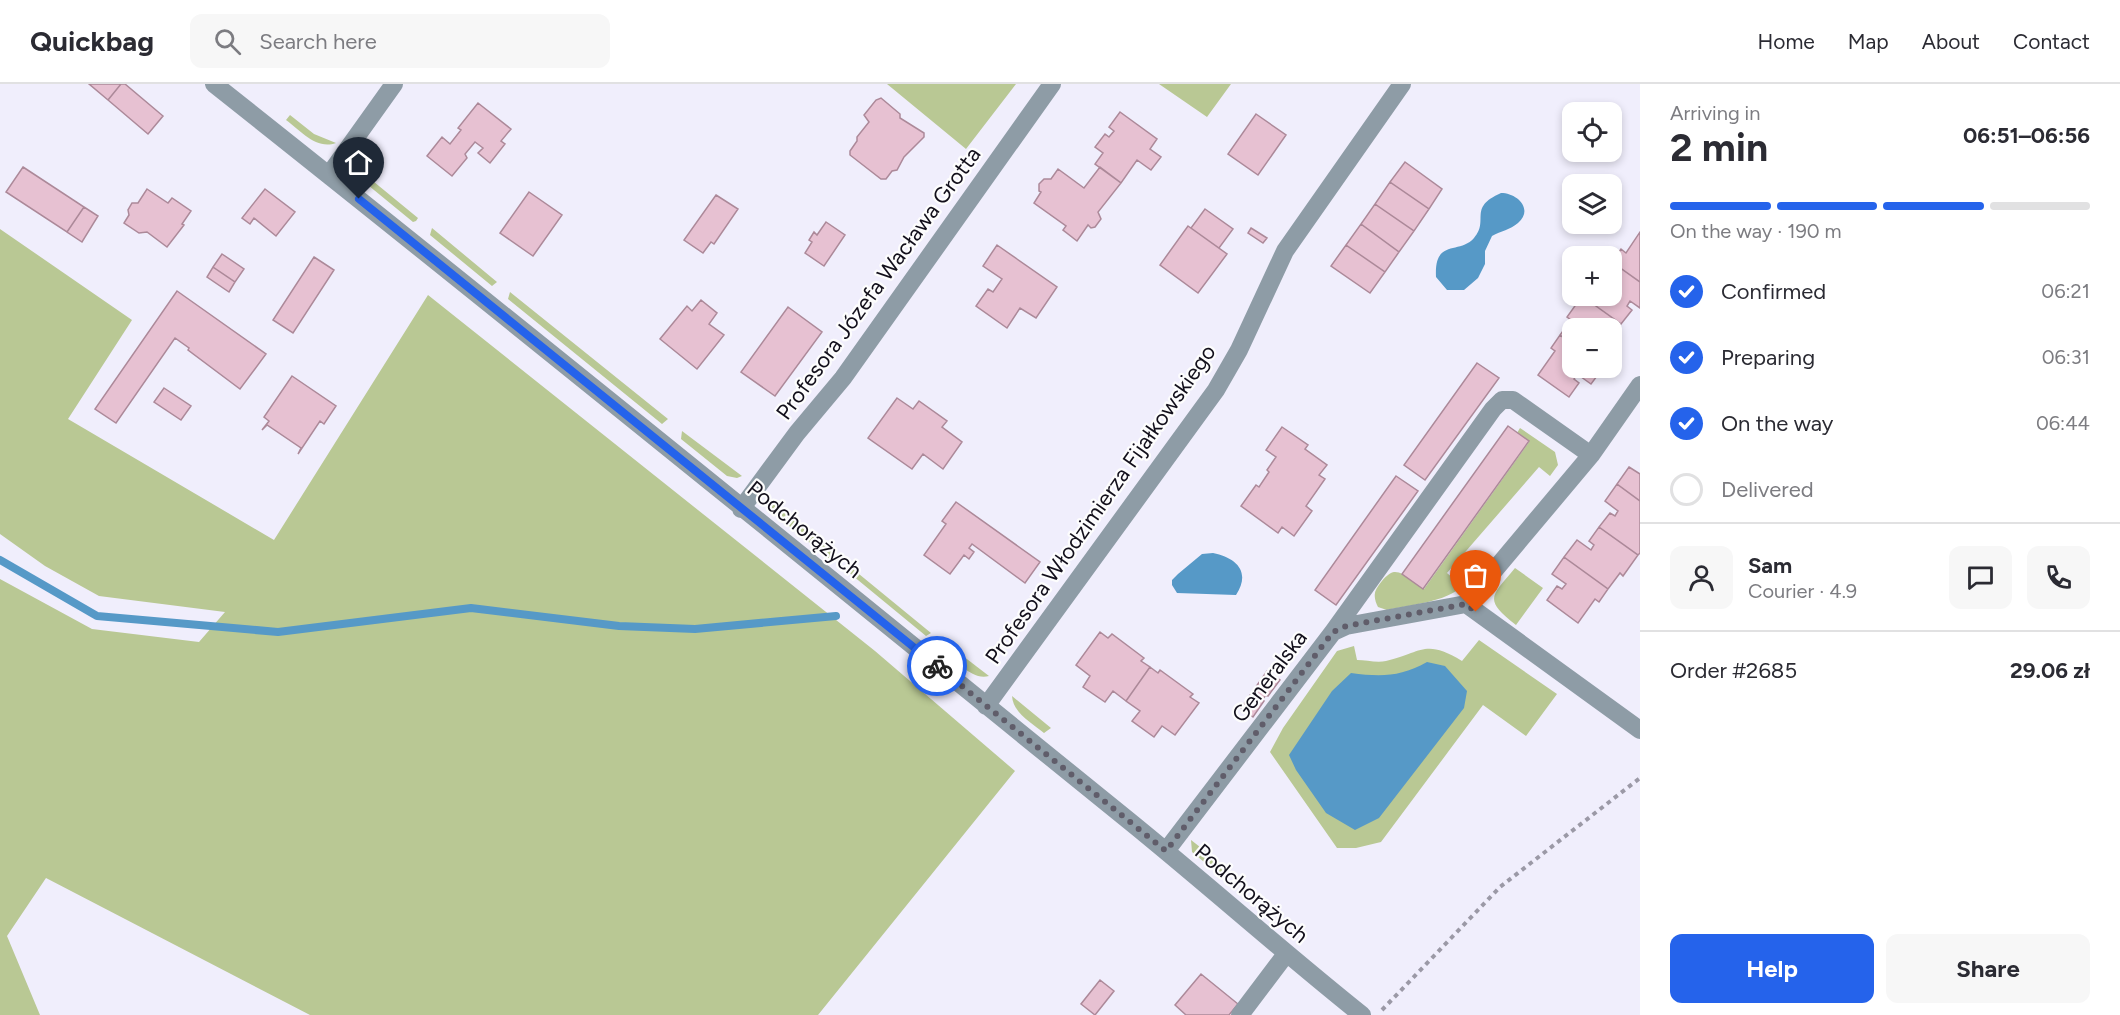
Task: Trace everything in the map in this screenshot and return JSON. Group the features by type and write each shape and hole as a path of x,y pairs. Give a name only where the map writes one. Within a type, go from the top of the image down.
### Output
{"street":[{"name":"Podchorążych","path":"214,84 1166,851 1286,954 1362,1015"},
{"path":"329,175 394,84"},
{"name":"Profesora Józefa Wacława Grotta","path":"741,509 797,433 843,378 1052,84"},
{"name":"Profesora Włodzimierza Fijałkowskiego","path":"986,706 1216,390 1239,350 1285,251 1402,84"},
{"path":"1640,385 1591,455 1466,604 1640,730"},
{"path":"1333,632 1493,409 1502,400 1513,400 1591,455"},
{"name":"Generalska","path":"1166,851 1333,632 1346,626 1466,604"},
{"path":"1240,1015 1286,954"}],"path":[{"path":"1378,1015 1500,887 1640,778"}],"green space":[{"path":"887,84 1016,84 966,149"},
{"path":"1159,84 1231,84 1207,117"},
{"path":"290,115 314,134 336,143 315,142 286,120"},
{"path":"358,159 362,162 368,177 418,218 416,221 413,222 363,181 357,168"},
{"path":"432,228 497,282 492,286 430,235"},
{"path":"0,229 132,320 68,419 274,540 428,295 875,651 1015,771 818,1015 310,1015 46,878 7,936 40,1015 0,1015 0,579 92,629 199,642 225,612 99,596 45,566 0,534"},
{"path":"510,292 668,419 662,424 508,299"},
{"path":"1520,428 1555,452 1558,465 1550,476 1539,467 1447,573 1462,586 1447,596 1437,599 1387,610 1378,607 1375,599 1376,590 1389,574 1394,572 1410,578 1424,589 1529,442 1517,433"},
{"path":"682,431 742,476 737,478 727,476 681,439"},
{"path":"768,497 836,555 828,558 771,511"},
{"path":"848,565 931,633 926,636 847,571"},
{"path":"1515,568 1543,588 1516,625 1499,609 1494,598 1500,585"},
{"path":"1479,640 1557,694 1526,736 1483,705 1381,842 1356,848 1337,848 1270,752 1283,728 1337,651 1354,646 1357,660 1379,662 1423,649 1431,649 1450,654 1462,661"},
{"path":"946,643 989,676 983,677 970,673 944,650"},
{"path":"1012,696 1051,728 1044,733 1019,713"},
{"path":"1191,840 1209,854 1228,877 1226,880 1192,852"}],"water":[{"path":"1501,193 1513,196 1522,203 1523,218 1512,227 1492,236 1485,251 1485,264 1478,278 1464,290 1447,290 1436,277 1439,257 1443,252 1468,243 1474,238 1478,232 1485,204"},
{"path":"1213,553 1229,558 1239,567 1242,579 1236,595 1177,593 1172,580 1202,554"},
{"path":"1427,662 1445,666 1467,691 1464,708 1379,818 1355,830 1326,813 1296,770 1289,755 1332,691 1351,673 1390,675 1408,671"}],"building":[{"path":"89,84 121,84 108,100"},
{"path":"121,84 125,84 163,116 148,134 108,100"},
{"path":"881,98 900,114 900,118 924,133 924,137 904,157 897,170 892,171 886,179 881,179 850,155 857,137 869,122 864,115 876,100"},
{"path":"478,103 511,129 501,141 505,144 490,163 478,153 483,148 475,142 465,154 467,158 452,176 427,156 442,137 450,144 461,130 458,128"},
{"path":"1120,112 1157,139 1150,149 1161,157 1151,170 1137,160 1121,183 1095,164 1103,153 1095,147 1105,134 1109,137 1114,131 1109,127"},
{"path":"1256,114 1286,135 1258,175 1228,154"},
{"path":"1405,162 1442,189 1429,209 1390,182"},
{"path":"23,167 84,207 67,232 6,192"},
{"path":"1100,167 1121,183 1098,212 1101,219 1095,227 1091,228 1088,225 1077,241 1063,230 1066,226 1034,203 1041,192 1039,184 1044,179 1051,179 1058,169 1084,188"},
{"path":"1390,182 1429,209 1414,231 1375,204"},
{"path":"147,189 168,203 172,198 191,211 182,224 184,225 167,247 147,232 139,233 124,223 132,203 138,203"},
{"path":"265,189 295,212 276,236 254,218 250,224 242,218"},
{"path":"529,192 562,215 533,256 500,233"},
{"path":"716,195 738,209 714,244 711,242 703,253 684,240"},
{"path":"1375,204 1414,231 1399,252 1361,224"},
{"path":"84,207 98,216 82,242 67,232"},
{"path":"1205,209 1233,229 1219,248 1191,228"},
{"path":"826,222 845,235 824,266 805,253 812,242 809,240 814,232 817,235"},
{"path":"1361,224 1399,252 1385,272 1346,245"},
{"path":"1188,226 1227,254 1198,293 1160,265"},
{"path":"1251,228 1267,238 1263,243 1248,233"},
{"path":"1640,232 1640,282 1622,269 1622,250 1626,253"},
{"path":"997,245 1057,287 1036,318 1020,308 1007,328 976,306 988,289 993,292 1002,279 983,266"},
{"path":"1346,245 1385,272 1370,293 1331,266"},
{"path":"222,254 244,269 235,282 213,267"},
{"path":"314,257 334,270 293,333 273,320"},
{"path":"213,267 235,282 229,292 207,277"},
{"path":"1622,269 1640,282 1640,308 1630,301 1627,306 1632,310 1622,323 1622,318 1613,318 1596,306 1622,306"},
{"path":"177,291 266,354 240,389 175,338 116,423 95,409"},
{"path":"701,300 717,313 709,324 724,335 697,369 660,339 687,306 692,311"},
{"path":"1575,306 1596,306 1613,318 1568,318"},
{"path":"788,307 822,332 775,396 741,372"},
{"path":"1560,335 1562,336 1562,378 1575,378 1579,383 1569,397 1538,375 1555,351 1551,348"},
{"path":"1477,363 1499,378 1425,480 1404,465"},
{"path":"292,376 336,406 324,424 320,421 298,454 301,448 267,425 262,430 269,421 264,417"},
{"path":"1583,378 1596,378 1591,384"},
{"path":"164,388 191,406 181,420 154,402"},
{"path":"897,398 913,409 919,401 947,421 942,427 962,442 943,469 923,454 912,469 868,438"},
{"path":"1508,426 1529,441 1423,589 1402,574"},
{"path":"1282,427 1308,445 1305,449 1327,465 1319,475 1325,479 1306,506 1312,511 1294,536 1282,527 1278,533 1241,506 1256,485 1259,487 1269,472 1267,470 1276,457 1266,450"},
{"path":"1629,467 1640,474 1640,501 1617,484"},
{"path":"1396,476 1418,491 1336,605 1315,590"},
{"path":"1617,484 1640,501 1640,553 1638,555 1599,527 1610,513 1615,516 1618,511 1605,501"},
{"path":"956,502 1040,562 1025,583 972,544 969,548 974,552 969,559 964,555 950,574 924,555 946,524 942,521"},
{"path":"1599,527 1638,555 1623,576 1620,573 1608,589 1564,557 1577,540 1591,550 1594,545 1589,541"},
{"path":"1564,557 1608,589 1599,602 1595,599 1578,623 1547,600 1557,586 1562,589 1566,584 1552,574"},
{"path":"1100,632 1108,638 1112,634 1144,658 1141,661 1150,667 1126,701 1113,691 1105,702 1083,687 1090,676 1076,665"},
{"path":"1150,667 1158,673 1160,670 1193,694 1190,697 1199,703 1175,735 1162,726 1154,737 1132,721 1140,711 1126,701"},
{"path":"1267,671 1280,680 1262,700 1264,701 1253,717 1241,708"},
{"path":"1201,974 1238,1004 1229,1015 1186,1015 1175,1005"},
{"path":"1100,980 1114,991 1095,1015 1081,1004"}],"waterway":[{"path":"0,560 97,616 278,632 471,608 619,626 695,629 836,616"}],"way so far":[{"path":"937,666 1166,851 1333,632 1346,626 1466,604 1476,612"}],"route":[{"path":"359,199 937,666"}]}
